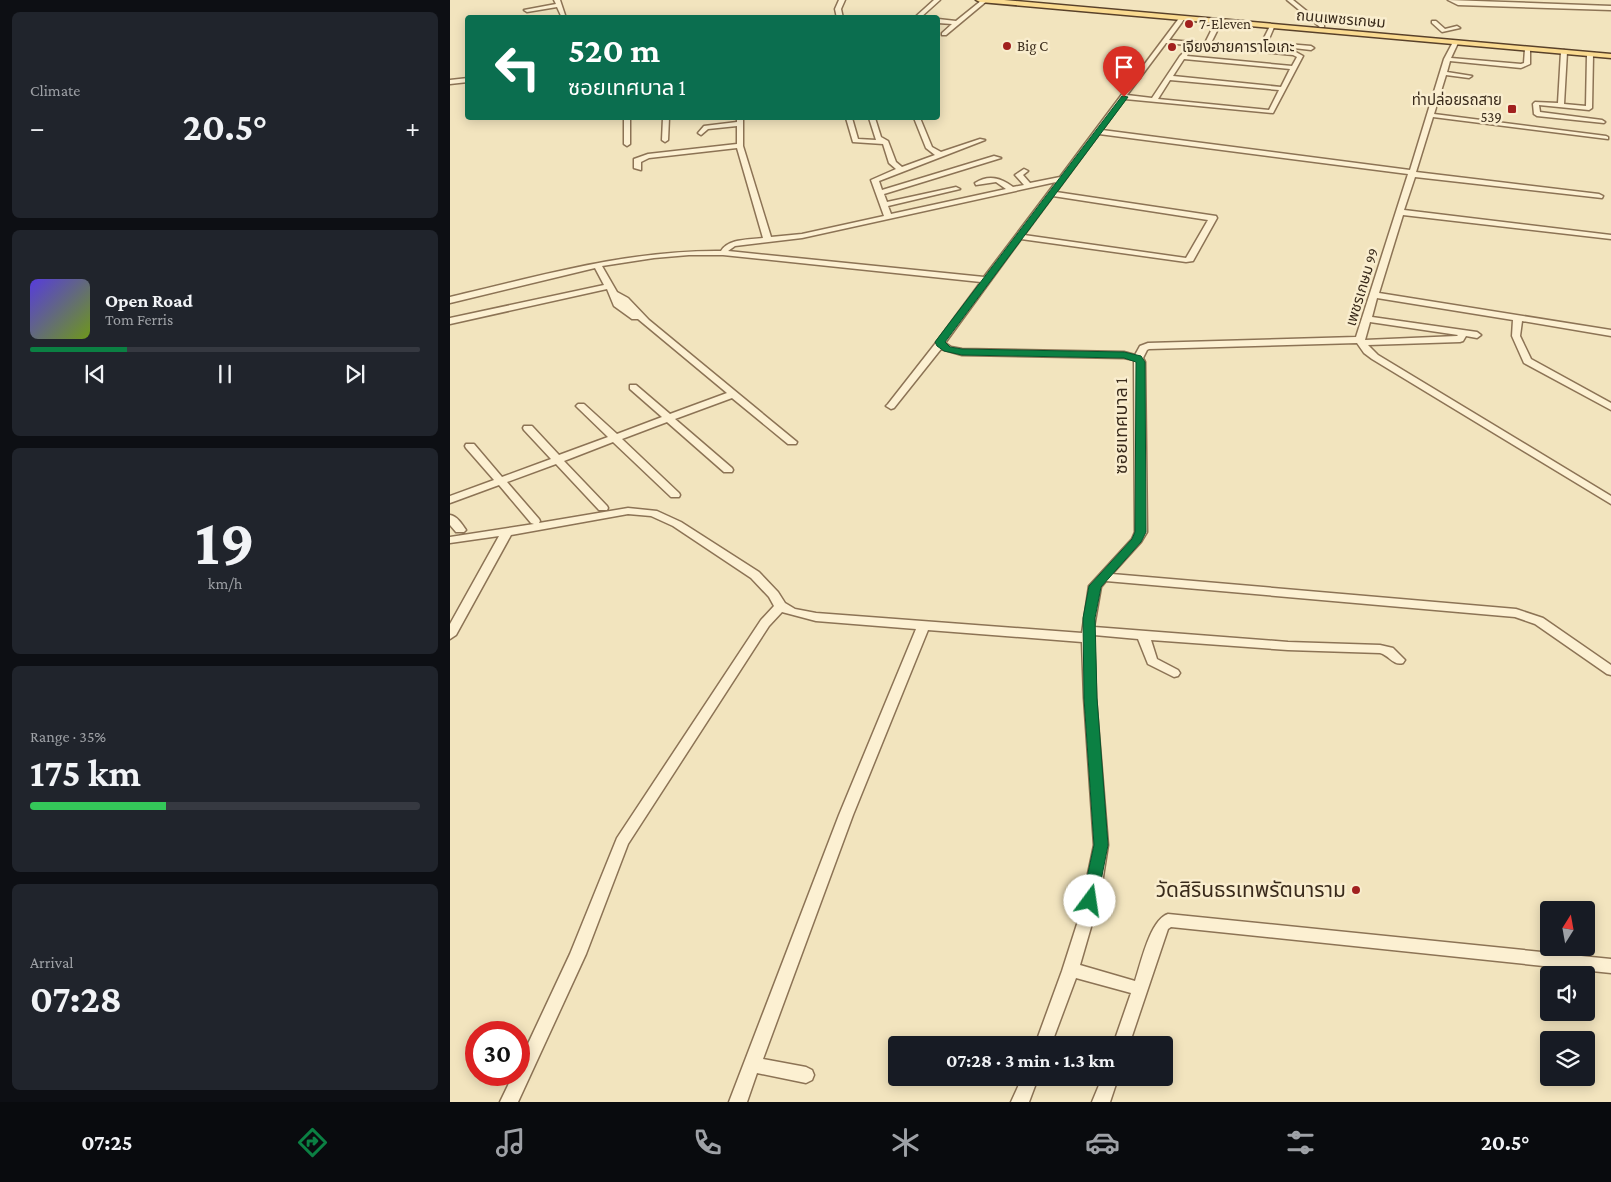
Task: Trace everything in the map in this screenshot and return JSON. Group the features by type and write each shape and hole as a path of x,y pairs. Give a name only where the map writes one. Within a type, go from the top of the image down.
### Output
{"main road":[{"name":"ถนนเพชรเกษม","path":"980,0 1273,26 1611,52"},
{"name":"ถนนเพชรเกษม","path":"1033,0 1322,26 1444,34 1459,41"},
{"name":"ถนนเพชรเกษม","path":"1475,42 1528,50 1611,56"}],"street":[{"path":"838,15 842,0"},
{"path":"920,15 937,0"},
{"path":"944,34 985,0"},
{"path":"1290,0 1322,26"},
{"path":"1450,0 1458,3 1611,8"},
{"path":"1610,0 1611,14"},
{"path":"527,10 558,3 563,15"},
{"path":"890,406 940,344 941,340 1020,237 1182,18"},
{"path":"940,21 957,23"},
{"path":"1207,45 1220,21"},
{"path":"1434,22 1444,34 1457,28"},
{"path":"1261,50 1273,26"},
{"path":"1211,38 1311,48"},
{"path":"1124,97 1271,112 1295,68 1299,54 1166,41"},
{"name":"เพชรเกษม 99","path":"1459,41 1447,59 1373,295 1361,342 1367,351 1611,501"},
{"path":"1154,100 1192,43"},
{"path":"1447,59 1521,66 1527,64 1528,50"},
{"path":"1561,106 1564,52"},
{"path":"1590,55 1589,108 1536,104 1538,114 1602,122"},
{"path":"1182,57 1295,68"},
{"path":"1443,73 1469,76"},
{"path":"1169,78 1284,89"},
{"path":"450,82 465,80"},
{"path":"1429,115 1606,138"},
{"path":"627,120 627,144"},
{"path":"665,140 666,120"},
{"path":"850,120 856,142 883,142"},
{"path":"873,120 878,137 887,143 893,163 901,170"},
{"path":"917,120 929,148 940,156"},
{"path":"701,132 706,127 740,121 740,146 768,241"},
{"path":"1098,132 1599,196"},
{"path":"888,217 875,180 982,140"},
{"path":"638,168 637,161 648,156 740,146"},
{"path":"880,193 997,158"},
{"path":"1024,171 1019,175 1028,184"},
{"path":"723,253 726,247 733,244 802,236 1028,184 1064,178"},
{"path":"979,183 997,180 1010,188"},
{"path":"884,205 956,189"},
{"path":"1020,237 1188,260 1213,218 1052,194"},
{"path":"1399,212 1611,237"},
{"path":"450,300 598,266 664,254 723,253 986,280"},
{"path":"598,266 612,290 617,304 621,308 646,322 792,442"},
{"path":"450,321 612,290"},
{"path":"1373,295 1611,333"},
{"path":"1518,318 1516,336 1527,361 1611,407"},
{"path":"1366,319 1476,335"},
{"path":"1138,358 1143,348 1148,346 1460,339 1463,333"},
{"name":"ซอยเทศบาล 1","path":"940,344 948,349 962,352 1124,355 1138,358 1140,362 1140,532 1137,540 1102,577 1092,594 1088,635 1090,698 1101,845 1098,867 1072,970 1046,1036"},
{"path":"633,387 728,470"},
{"path":"450,500 733,394"},
{"path":"581,406 675,495"},
{"path":"528,428 604,508"},
{"path":"470,446 535,521"},
{"path":"450,540 628,511 653,513 676,524 755,575 774,595 780,606 792,612 816,617 1088,635 1143,635 1288,646 1380,649 1390,651 1399,660"},
{"path":"450,518 460,530"},
{"path":"450,635 507,532"},
{"path":"1102,577 1516,613 1538,621 1611,671"},
{"path":"509,1102 578,954 622,842 765,623 780,606"},
{"path":"738,1102 853,797 924,625"},
{"path":"1143,635 1152,661 1174,673"},
{"path":"1124,1036 1162,926 1168,920 1611,966"},
{"path":"1072,970 1140,989"},
{"path":"752,1064 806,1075"},
{"path":"1020,1102 1027,1086"},
{"path":"1101,1102 1107,1086"}],"place":[{"name":"7-Eleven","path":"1189,24"},
{"name":"Big C","path":"1007,46"},
{"name":"เจียงฮายคาราโอเกะ","path":"1172,47"},
{"name":"ท่าปล่อยรถสาย 539","path":"1512,109"},
{"name":"วัดสิรินธรเทพรัตนาราม","path":"1356,890"}],"route":[{"path":"1090,901 1101,845 1096,756 1090,698 1089,618 1095,586 1137,540 1140,532 1140,362 1138,358 1124,355 962,352 948,349 940,344 940,342 1124,97"}]}
